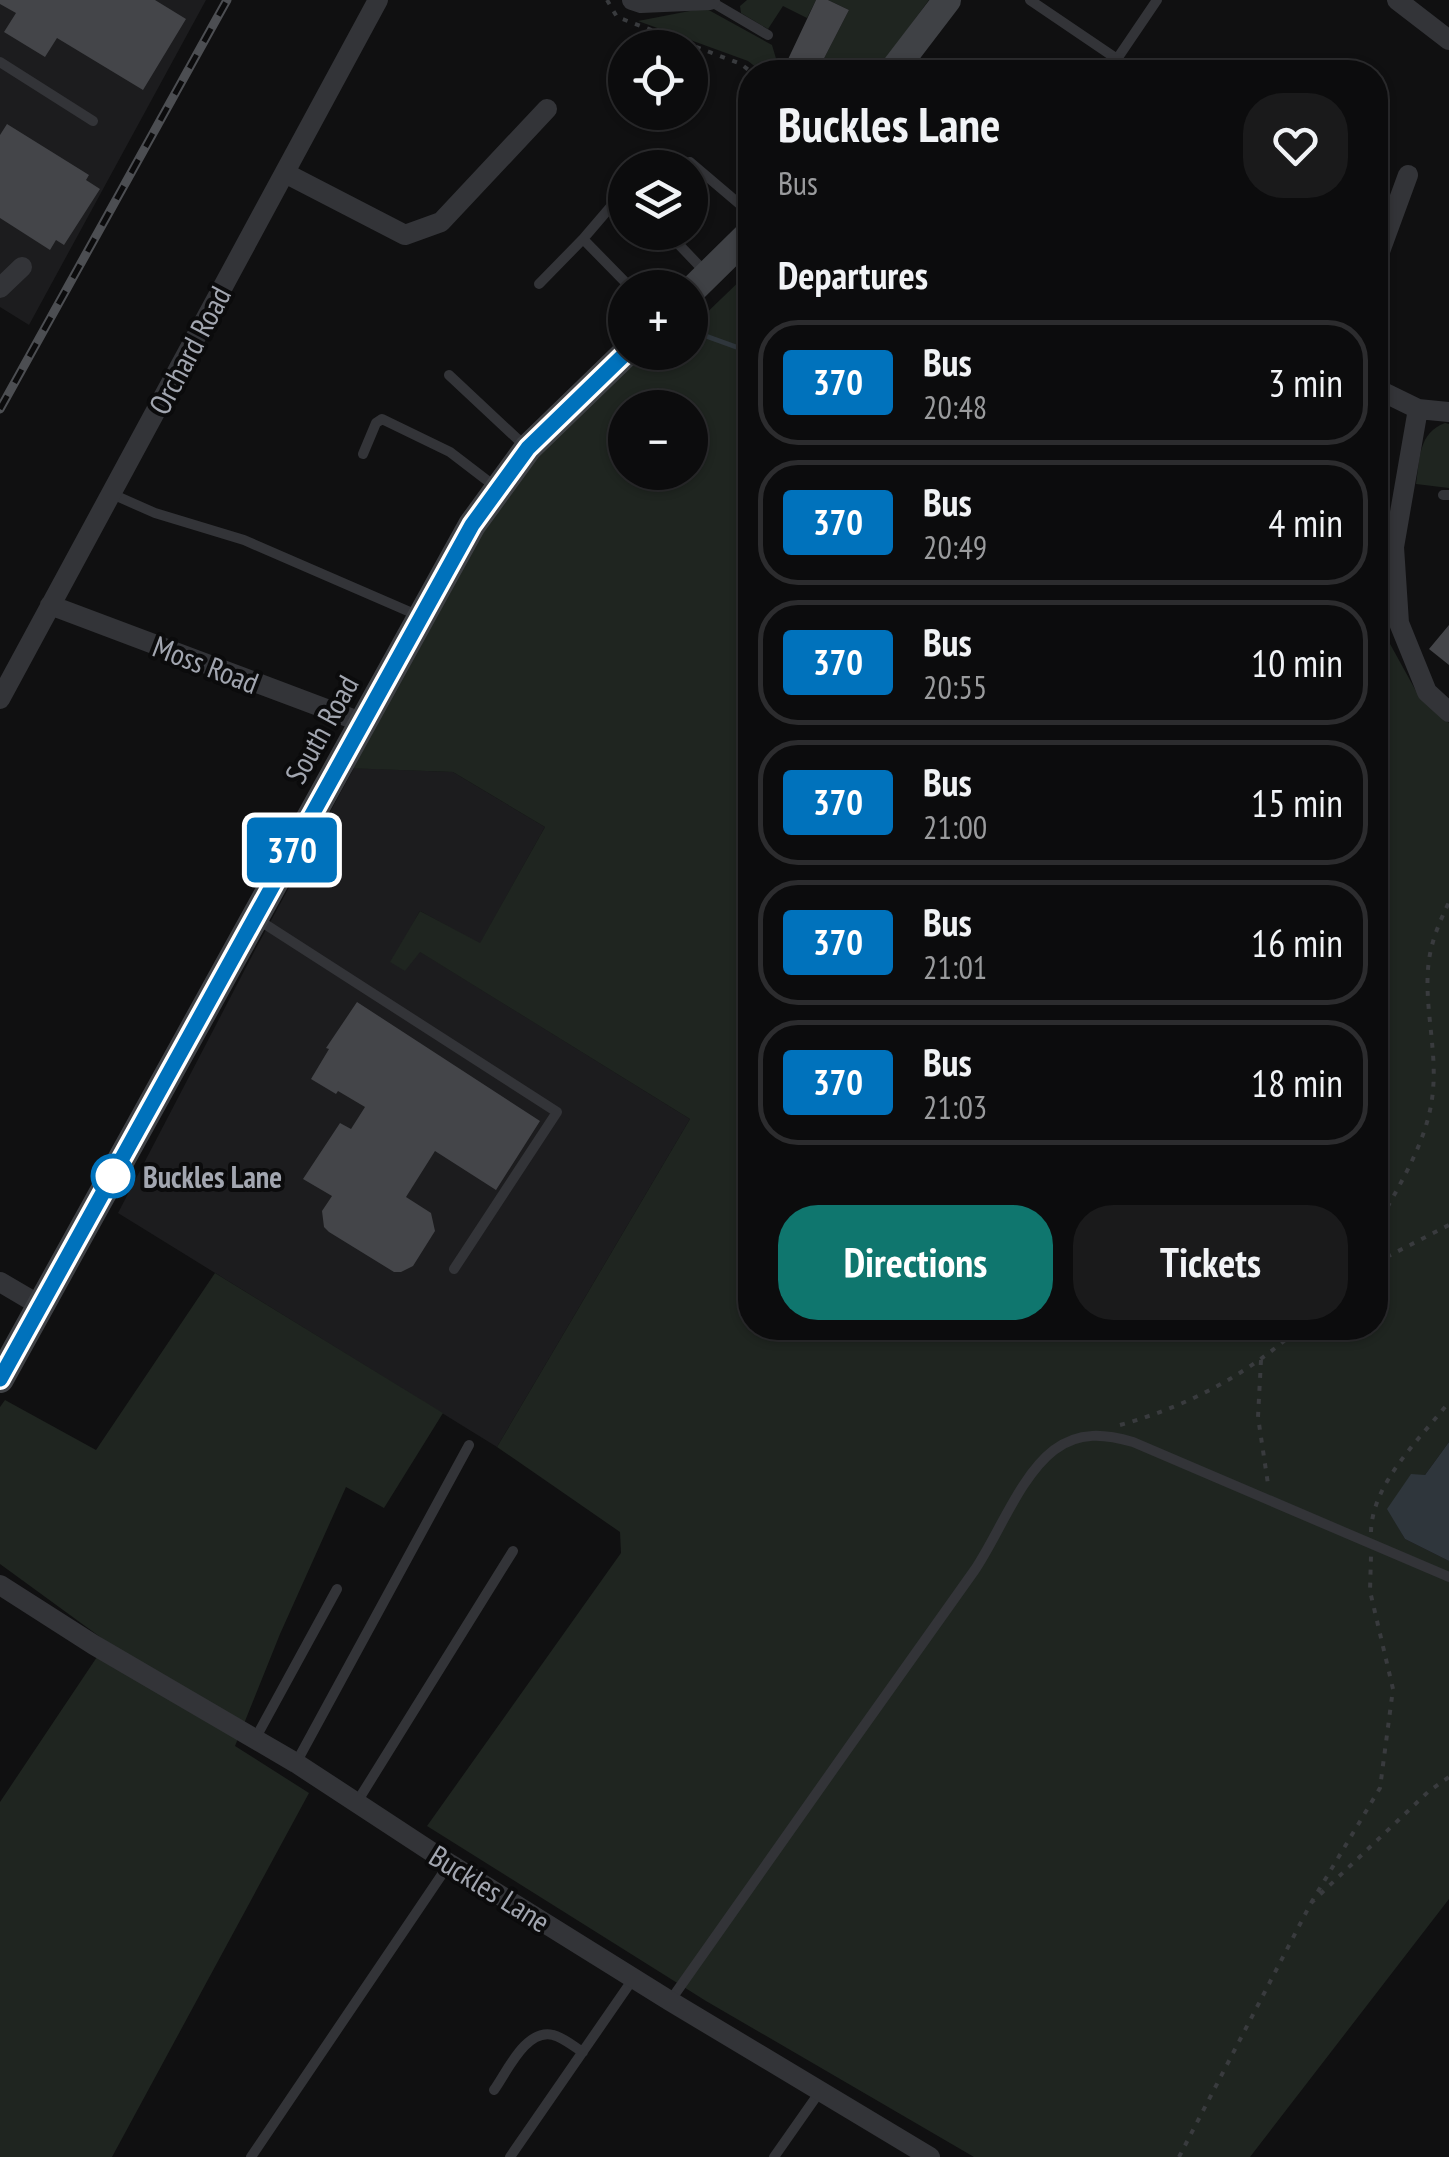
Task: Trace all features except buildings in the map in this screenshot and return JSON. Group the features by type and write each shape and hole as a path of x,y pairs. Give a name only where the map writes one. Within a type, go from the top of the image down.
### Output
{"main road":[{"path":"901,60 947,0"},
{"path":"708,274 738,245"},
{"name":"South Road","path":"0,1379 472,525 528,448 608,370"}],"street":[{"name":"Orchard Road","path":"0,699 378,0"},
{"path":"632,0 709,0"},
{"path":"1397,0 1449,40"},
{"path":"285,172 405,235 440,222 547,109"},
{"path":"1388,206 1408,176"},
{"path":"0,288 22,267"},
{"path":"1388,394 1418,409 1449,412"},
{"path":"1388,529 1418,409"},
{"path":"1388,564 1399,616 1427,692 1449,712"},
{"name":"Moss Road","path":"50,605 361,722"},
{"path":"0,1282 41,1306"},
{"name":"Buckles Lane","path":"0,1585 296,1762 450,1864 930,2157"}],"lane":[{"path":"709,0 768,35"},
{"path":"1030,0 1117,59 1156,0"},
{"path":"0,62 93,121"},
{"path":"708,177 738,203"},
{"path":"540,284 608,210"},
{"path":"583,240 613,270"},
{"path":"449,375 528,448"},
{"path":"364,454 376,422 382,419 450,452 498,489"},
{"path":"112,494 155,513 244,540 420,617"},
{"path":"1388,613 1399,616"},
{"path":"256,918 298,949 557,1112 454,1269"},
{"path":"670,2001 979,1563 1036,1470 1054,1450 1082,1436 1107,1435 1134,1442 1449,1576"},
{"path":"296,1762 469,1445"},
{"path":"356,1803 514,1550"},
{"path":"254,1740 337,1590"},
{"path":"250,2157 450,1864"},
{"path":"510,2157 634,1978"},
{"path":"494,2090 528,2042 539,2035 552,2034 582,2052"},
{"path":"774,2157 821,2089"}],"path":[{"path":"607,0 617,18 738,63"},
{"path":"1388,1206 1408,1170 1430,1113 1434,1088 1428,962 1434,935 1449,902"},
{"path":"1388,1257 1449,1224"},
{"path":"1120,1425 1154,1415 1229,1381 1285,1340"},
{"path":"1262,1360 1258,1417 1272,1501"},
{"path":"1179,2157 1311,1903 1380,1788 1393,1689 1370,1592 1371,1512 1382,1490 1449,1402"},
{"path":"1311,1903 1430,1790 1449,1777"}],"shaded area":[{"path":"0,0 206,0 29,325 0,307"},
{"path":"747,0 816,0 807,18 783,6 768,29 741,13 740,6"},
{"path":"828,0 929,0 885,60 823,60 849,10"},
{"path":"705,8 772,45 776,60 745,60 708,46 708,30 663,30 638,21"},
{"path":"738,283 738,1340 1388,1340 1388,640 1416,691 1449,723 1449,1442 1425,1475 1411,1475 1388,1509 1405,1539 1449,1561 1449,1899 1250,2157 974,2157 706,2001 427,1826 621,1553 620,1532 497,1447 690,1119 420,952 405,971 390,962 420,911 480,943 545,827 453,772 344,768 444,585 526,464 623,370 708,370 708,312"},
{"path":"1445,423 1449,424 1449,488 1416,484 1425,440"},
{"path":"354,768 453,772 545,827 480,944 420,911 391,963 419,951 690,1119 497,1447 118,1213"},
{"path":"215,1273 443,1413 384,1508 346,1487 280,1634 235,1746 309,1793 112,2157 0,2157 0,1802 107,1642 0,1564 0,1407 5,1400 96,1450"},
{"path":"1449,1442 1449,1561 1405,1539 1387,1509 1411,1474 1425,1475"}],"waterway":[{"path":"708,337 738,348"}],"railway":[{"path":"0,409 227,0"}],"bus line":[{"name":"370","path":"0,1379 472,525 528,448 608,370"}],"place":[{"name":"Buckles Lane","path":"113,1176"}]}
